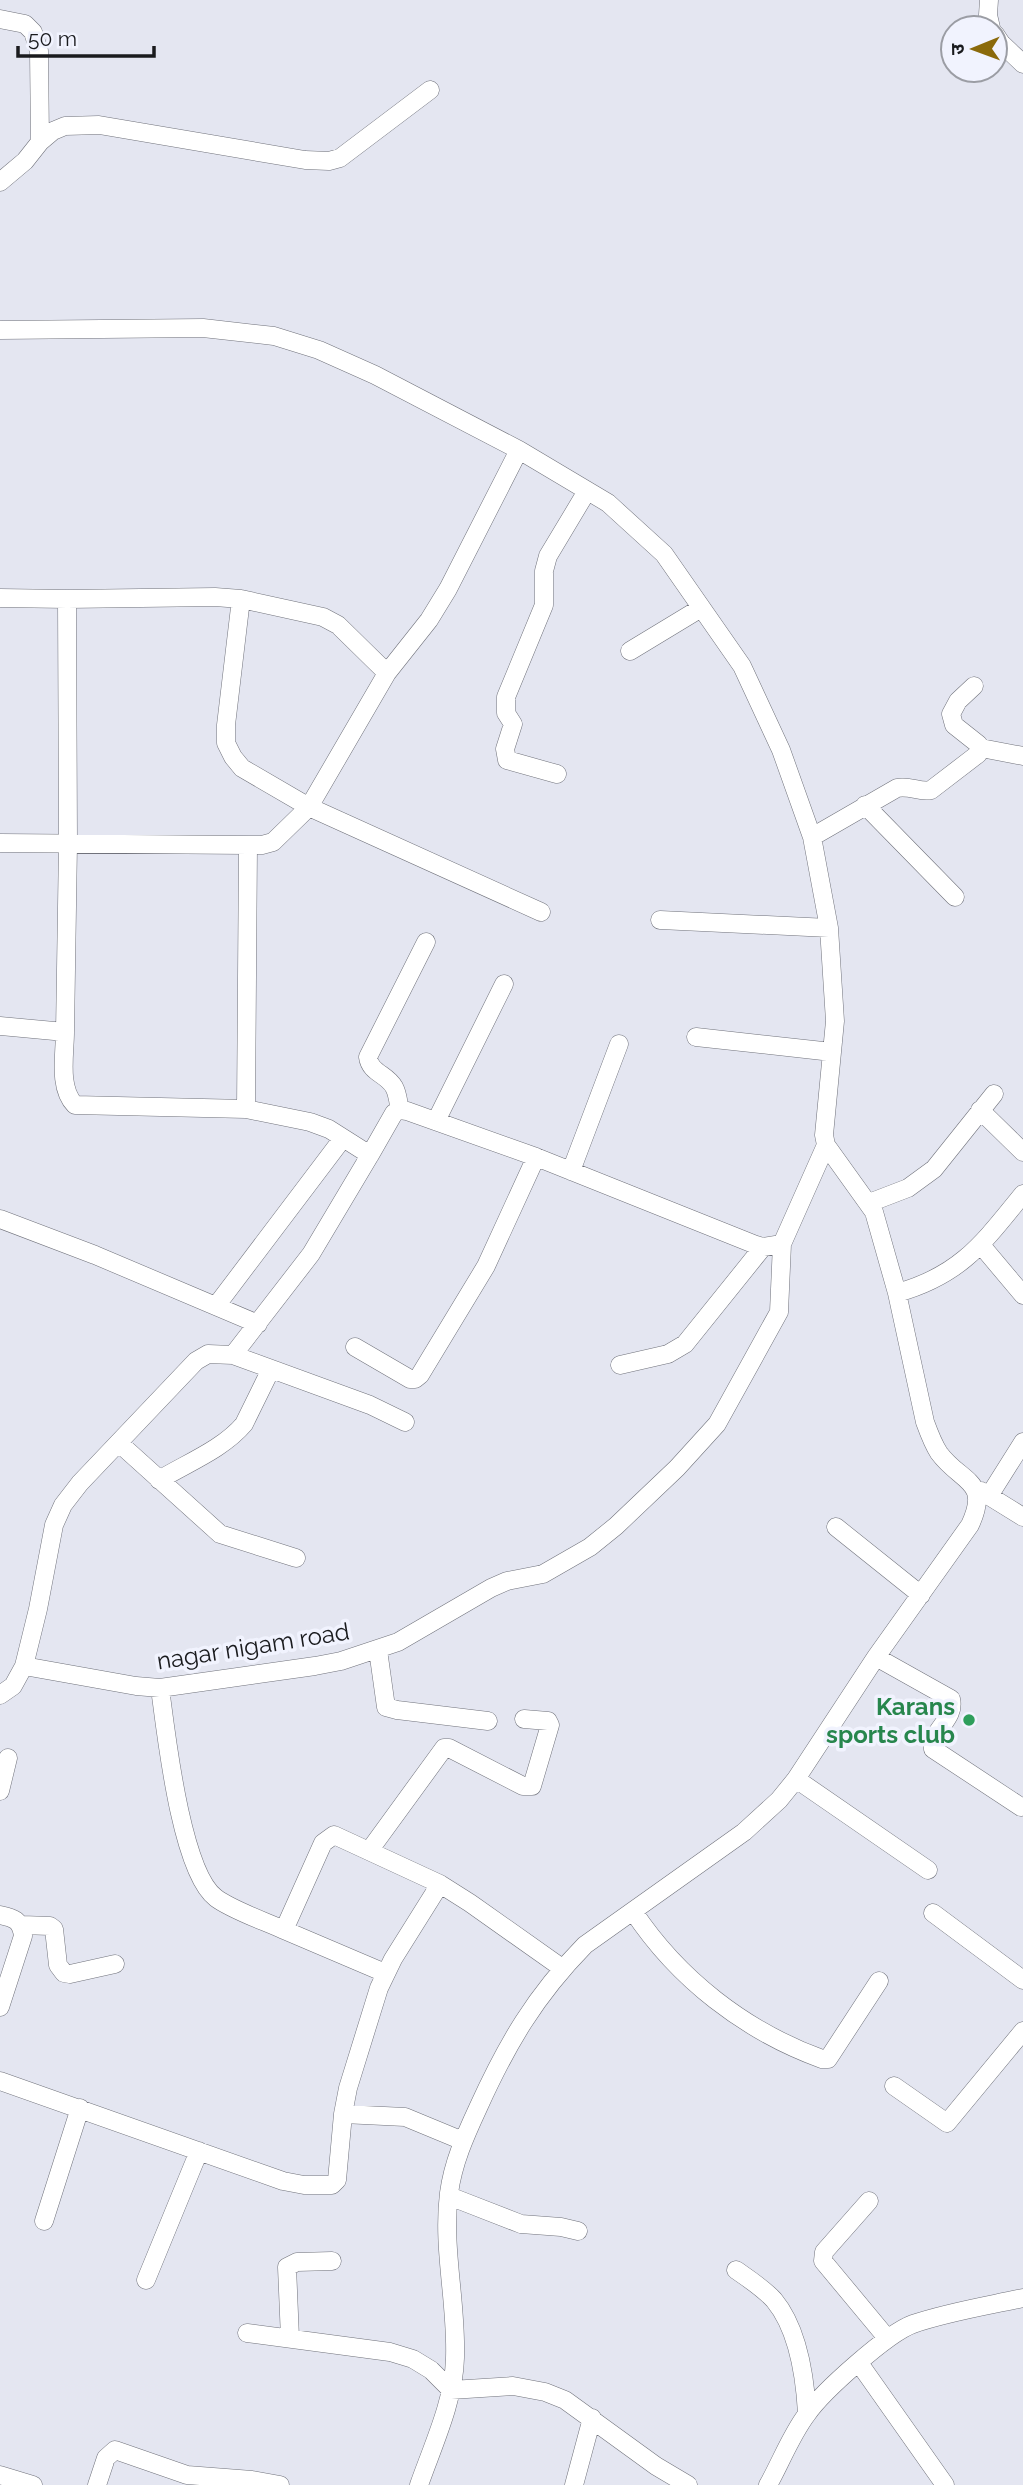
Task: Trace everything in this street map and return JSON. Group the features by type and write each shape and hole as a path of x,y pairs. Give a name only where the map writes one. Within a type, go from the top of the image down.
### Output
{"street":[{"path":"0,19 26,24 37,42 40,142"},
{"path":"1009,51 1023,64"},
{"path":"0,182 25,161 53,131 65,127 99,125 305,160 328,161 340,158 430,90"},
{"path":"0,330 203,328 274,336 319,351 375,375 519,450 608,503 664,554 742,666 781,750 812,837 829,928 835,1021 823,1126 826,1145 874,1212 897,1293 925,1422 939,1453 981,1491 1023,1517"},
{"path":"0,844 262,845 272,842 309,807 387,673 429,620 448,589 519,450"},
{"path":"557,774 507,760 505,750 513,724 506,713 506,697 544,605 544,571 548,556 587,491"},
{"path":"0,598 241,599 323,617 338,625 387,673"},
{"path":"67,599 67,1098 75,1105 246,1110 310,1122 370,1155"},
{"path":"241,599 226,743 242,768 309,807 541,912"},
{"path":"630,651 701,608"},
{"path":"974,686 953,708 951,720 981,748 1023,756"},
{"path":"812,837 897,788 931,790 978,754 981,748"},
{"path":"865,806 954,897"},
{"path":"246,1110 248,845"},
{"path":"660,920 829,928"},
{"path":"400,1110 393,1084 372,1068 369,1057 426,942"},
{"path":"436,1121 504,984"},
{"path":"0,1026 65,1031"},
{"path":"696,1037 832,1052"},
{"path":"571,1171 619,1044"},
{"path":"869,1203 908,1188 934,1169 993,1094"},
{"path":"233,1354 311,1254 388,1120 400,1110 536,1157 763,1247 782,1244"},
{"path":"981,1110 1023,1152"},
{"path":"215,1306 343,1138"},
{"name":"nagar nigam road","path":"24,1666 160,1688 315,1666 378,1650 398,1642 491,1588 507,1581 543,1574 590,1547 677,1468 727,1410 754,1354 776,1321 780,1305 782,1244 826,1145"},
{"path":"355,1347 410,1379 420,1375 486,1266 536,1157"},
{"path":"897,1293 938,1278 964,1260 981,1245 1023,1194"},
{"path":"0,1219 95,1255 258,1324"},
{"path":"981,1245 1023,1295"},
{"path":"620,1366 668,1354 685,1344 763,1247"},
{"path":"0,1695 13,1686 24,1666 36,1620 54,1525 63,1505 80,1483 201,1357 216,1353 233,1354 370,1405 405,1422"},
{"path":"159,1480 239,1430 271,1369"},
{"path":"419,2485 451,2390 455,2349 447,2221 453,2169 504,2052 562,1968 584,1945 744,1832 764,1815 796,1779 876,1657 970,1525 981,1491 1023,1442"},
{"path":"119,1443 220,1534 296,1558"},
{"path":"836,1527 921,1595"},
{"path":"378,1650 386,1707 488,1721"},
{"path":"876,1657 951,1699 951,1713 932,1740 933,1749 1021,1807"},
{"path":"160,1688 176,1800 202,1881 216,1899 385,1973"},
{"path":"369,1850 444,1748 449,1748 523,1786 532,1786 550,1725 548,1721 524,1719"},
{"path":"0,1791 8,1758"},
{"path":"796,1779 928,1870"},
{"path":"284,1930 328,1838 334,1835 440,1884 562,1968"},
{"path":"0,2081 284,2181 304,2185 332,2185 337,2180 343,2114 356,2059 385,1973 440,1884"},
{"path":"633,1911 649,1936 710,1996 759,2030 822,2059 828,2059 879,1980"},
{"path":"933,1913 1023,1980"},
{"path":"0,1915 14,1917 22,1925 23,1936 0,2007"},
{"path":"22,1925 50,1926 54,1929 58,1965 64,1973 115,1964"},
{"path":"894,2086 947,2123 1016,2053 1023,2031"},
{"path":"44,2221 80,2108"},
{"path":"343,2114 405,2117 463,2141"},
{"path":"146,2280 199,2151"},
{"path":"449,2196 521,2224 578,2231"},
{"path":"869,2201 824,2252 822,2262 887,2338"},
{"path":"289,2338 287,2267 297,2262 332,2261"},
{"path":"736,2270 776,2302 787,2324 799,2353 804,2375 807,2413"},
{"path":"768,2485 807,2413 887,2338 911,2325 945,2315 1023,2298"},
{"path":"247,2333 369,2348 413,2359 431,2370 451,2390 513,2386 565,2400 680,2483"},
{"path":"859,2363 945,2485"},
{"path":"574,2485 592,2418"},
{"path":"97,2485 106,2458 115,2450 187,2475 260,2480 279,2485"},
{"path":"0,2475 33,2485"}],"place":[{"name":"Karans sports club","path":"969,1720"}]}
